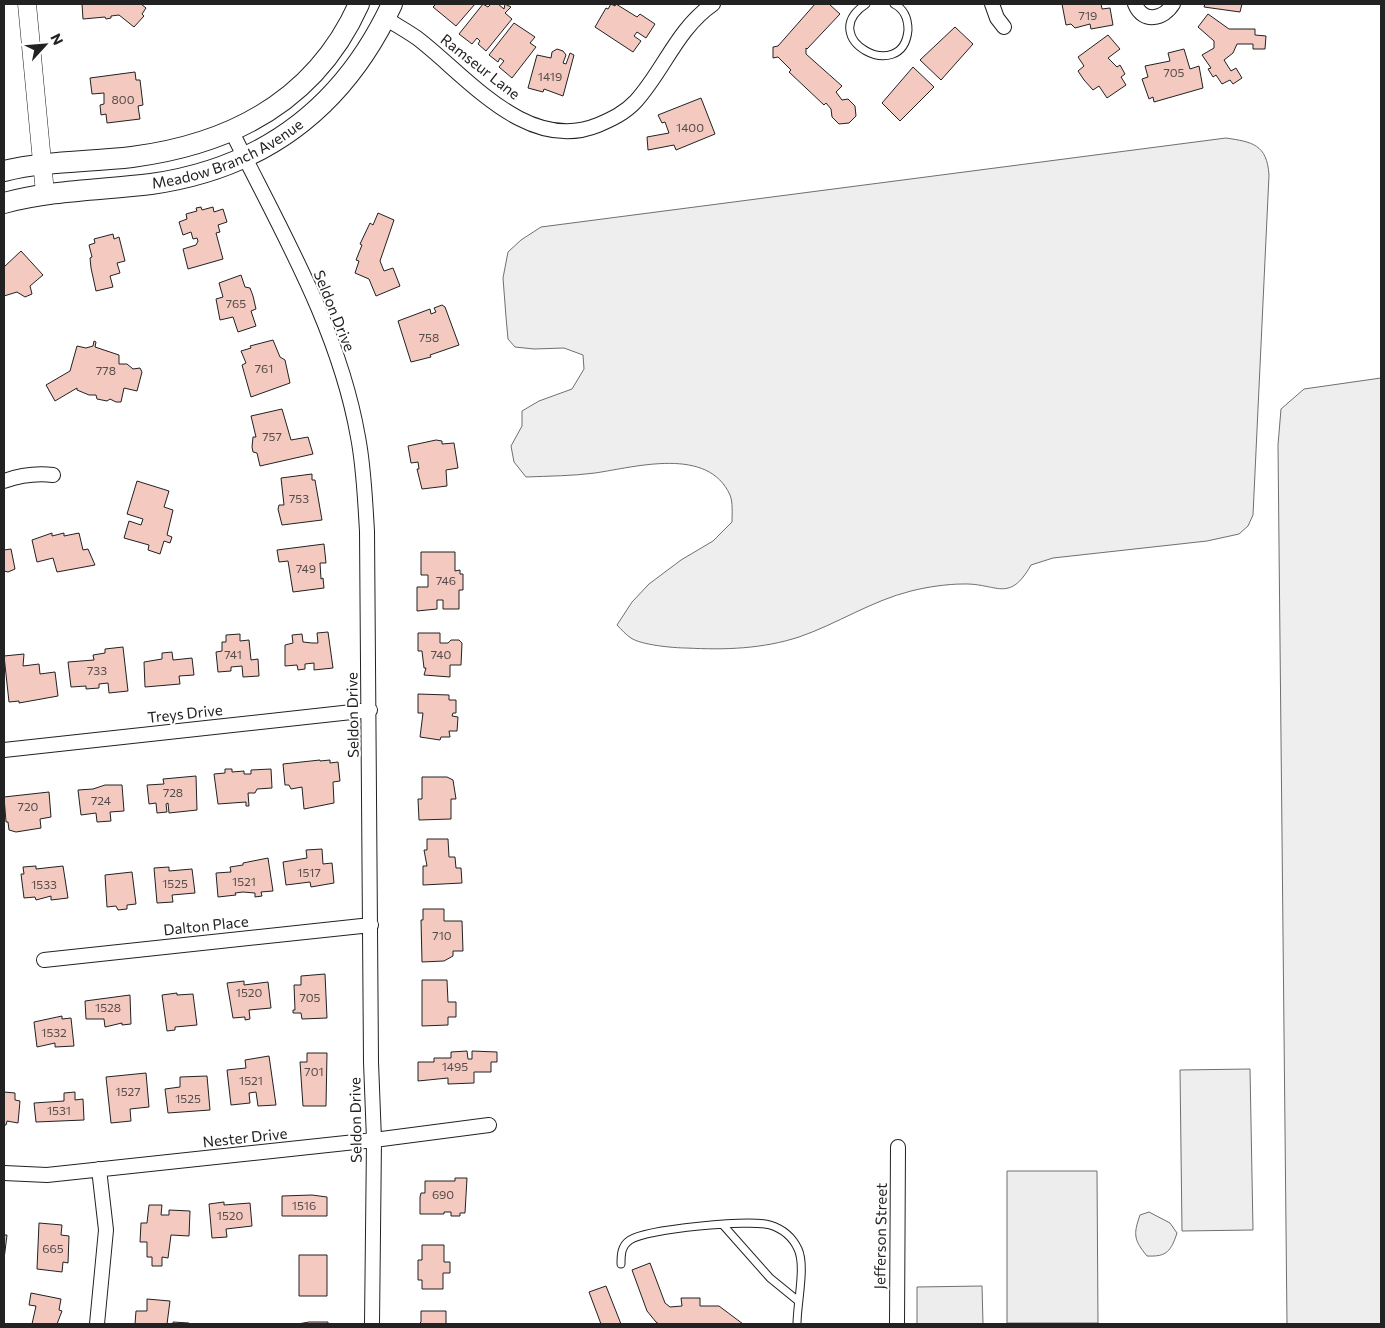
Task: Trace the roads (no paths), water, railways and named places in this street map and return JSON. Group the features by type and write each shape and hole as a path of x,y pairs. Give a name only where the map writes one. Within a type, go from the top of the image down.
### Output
{"main road":[{"name":"Meadow Branch Avenue","path":"4,172 43,164 100,160 171,150 202,143 232,132 278,104 302,85 322,63 342,36 359,4"},
{"name":"Meadow Branch Avenue","path":"4,203 45,193 165,181 205,172 245,158 283,136 326,102 354,69 388,11"}],"street":[{"path":"27,4 45,193"},
{"name":"Ramseur Lane","path":"388,11 416,38 511,114 550,130 566,132 586,130 613,119 627,109 637,99 687,27 713,4"},
{"path":"992,4 997,18 1004,27"},
{"path":"1135,4 1143,14 1150,17 1160,17 1167,13 1173,4"},
{"name":"Seldon Drive","path":"232,132 317,304 338,363 358,436 367,531 370,710 371,1062 374,1140 372,1324"},
{"path":"4,481 20,475 53,475"},
{"name":"Treys Drive","path":"4,750 370,710"},
{"name":"Dalton Place","path":"44,960 371,925"},
{"name":"Nester Drive","path":"4,1174 47,1175 374,1140 489,1125"},
{"name":"Jefferson Street","path":"897,1324 898,1147"},
{"path":"97,1324 106,1230 99,1169"}],"lane":[{"path":"866,4 856,6 850,27 853,39 859,48 868,54 876,56 888,55 897,50 904,42 908,32 905,14 894,4"},
{"path":"621,1264 622,1252 631,1239 684,1228 757,1222 769,1225 790,1236 802,1258 797,1300 797,1324"},
{"path":"723,1226 770,1278 797,1300"}]}
